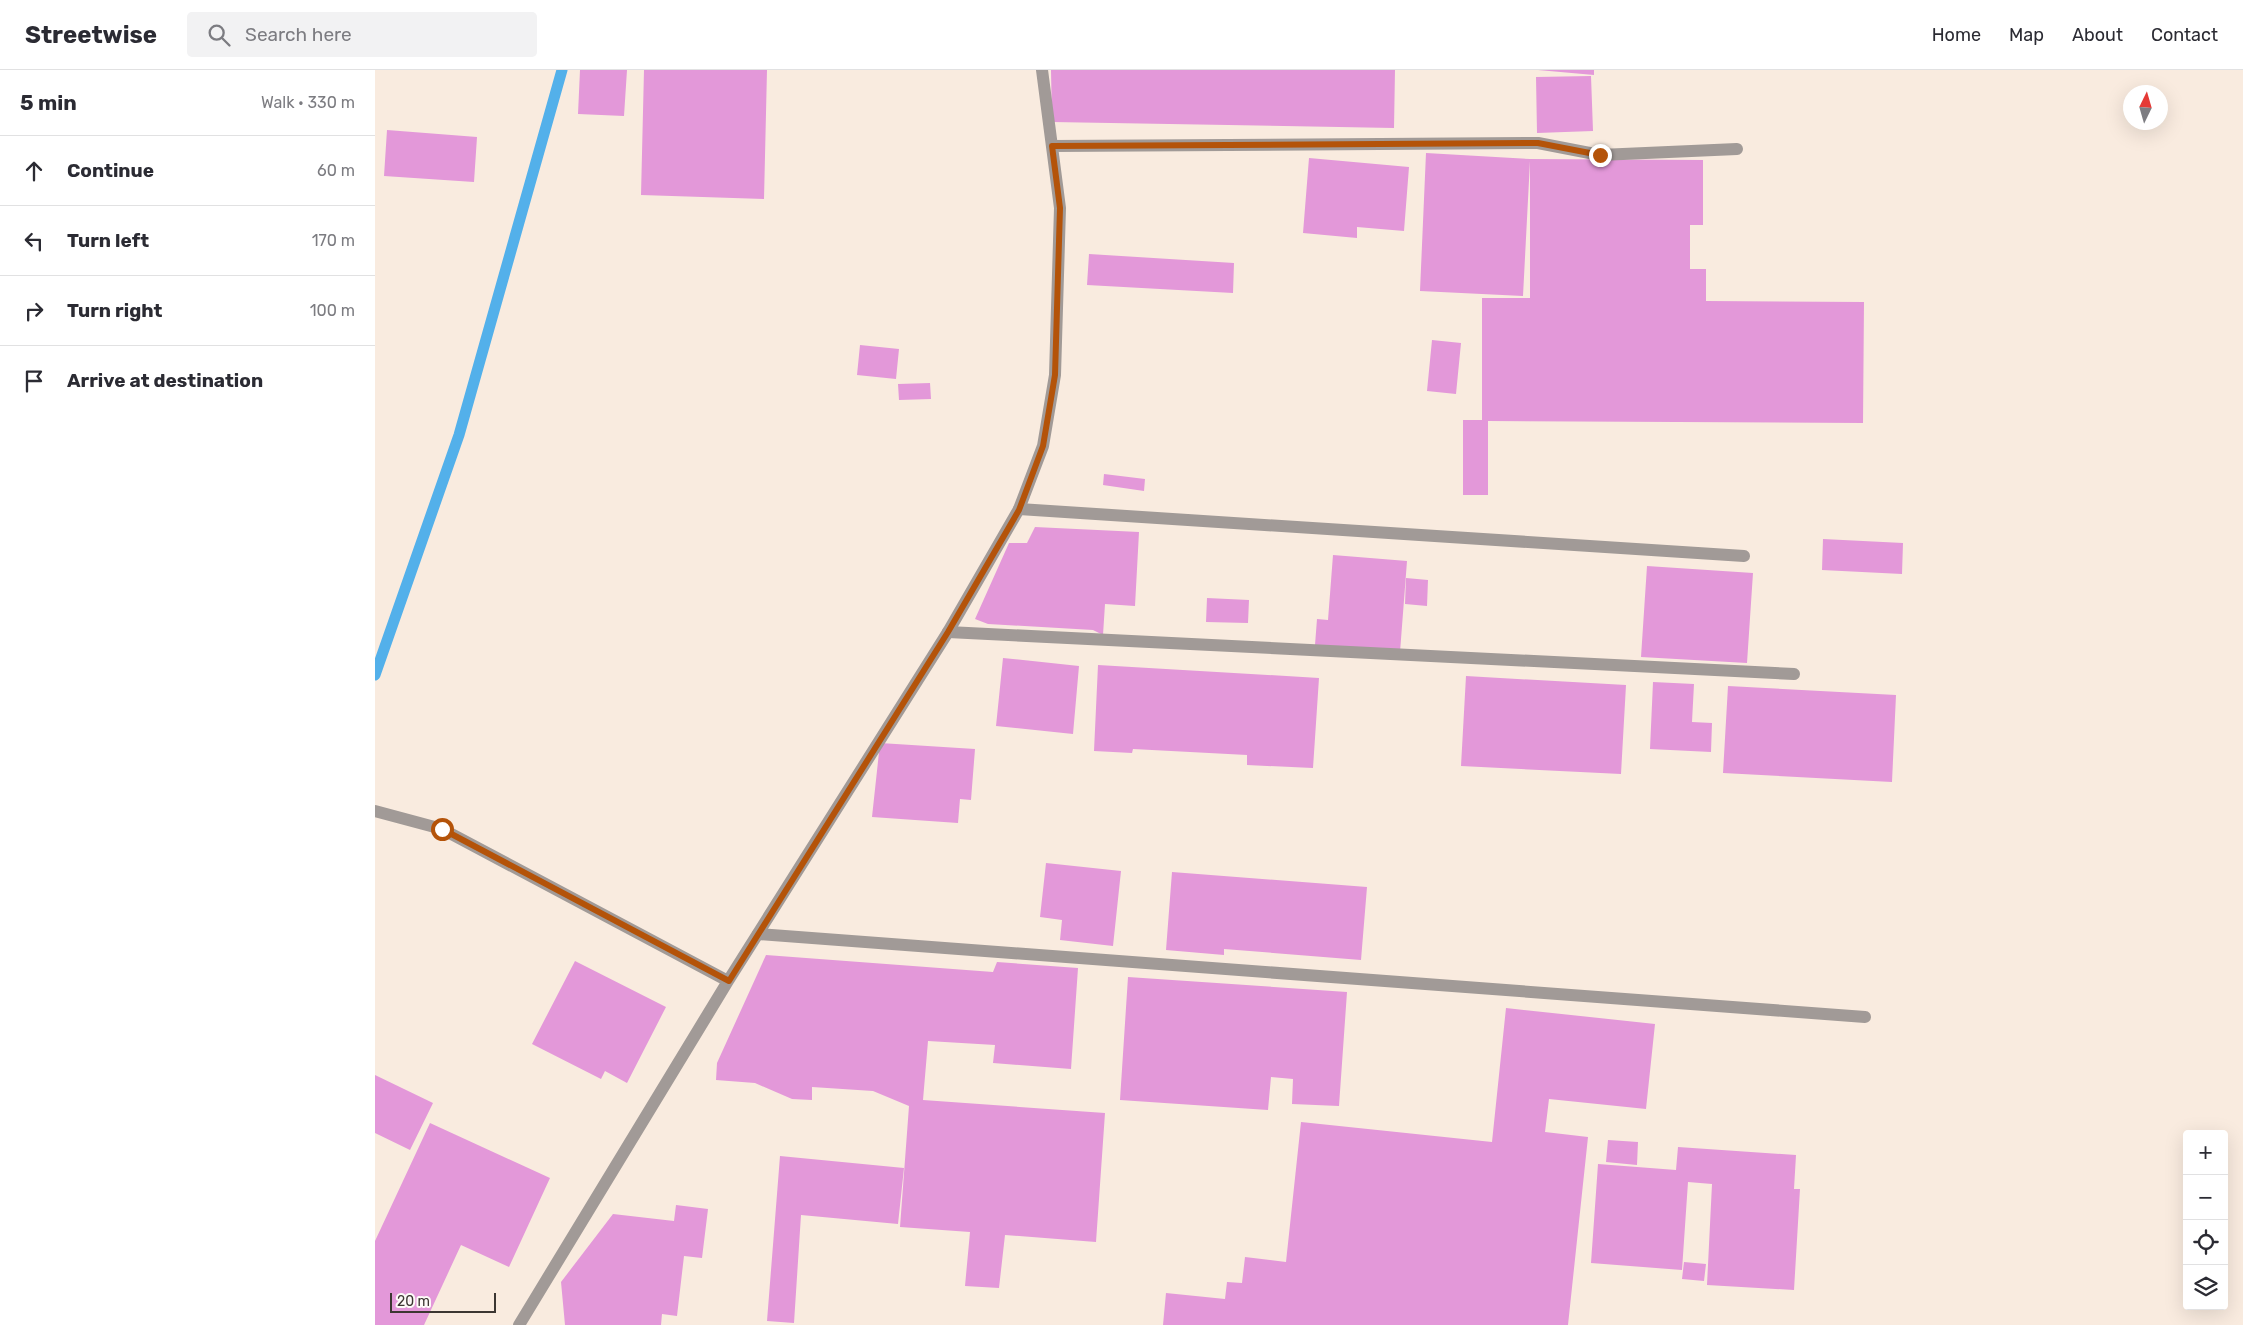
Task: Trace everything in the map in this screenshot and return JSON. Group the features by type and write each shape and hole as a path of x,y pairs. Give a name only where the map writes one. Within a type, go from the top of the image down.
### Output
{"street":[{"path":"519,1325 758,934 948,632 1019,510 1043,446 1055,375 1060,208 1042,70"},
{"path":"1052,146 1538,143 1600,155 1737,149"},
{"path":"1019,510 1744,556"},
{"path":"948,632 1794,674"},
{"path":"375,812 442,829 729,981"},
{"path":"758,934 1865,1018"}],"building":[{"path":"580,70 627,70 624,116 578,114"},
{"path":"644,70 767,70 764,199 641,195"},
{"path":"1051,70 1395,70 1394,128 1052,122"},
{"path":"1538,70 1594,70 1594,75"},
{"path":"1591,76 1593,131 1537,133 1536,77"},
{"path":"387,130 477,137 474,182 384,176"},
{"path":"1426,153 1530,159 1703,160 1703,225 1690,225 1690,269 1706,269 1706,301 1864,302 1863,423 1488,421 1488,495 1463,495 1463,420 1482,420 1482,298 1530,298 1530,161 1523,296 1420,291"},
{"path":"1309,158 1409,167 1404,231 1357,227 1357,238 1303,233"},
{"path":"1089,254 1234,263 1233,293 1087,285"},
{"path":"1432,340 1461,343 1456,394 1427,391"},
{"path":"860,345 899,349 896,379 857,375"},
{"path":"930,383 931,399 899,400 898,384"},
{"path":"1104,474 1145,479 1144,491 1103,485"},
{"path":"1035,527 1139,532 1135,606 1105,604 1103,635 1093,630 988,624 975,619 1009,543 1027,543"},
{"path":"1823,539 1903,543 1902,574 1822,570"},
{"path":"1333,555 1407,561 1400,652 1315,645 1317,619 1328,620"},
{"path":"1647,566 1753,573 1747,663 1641,657"},
{"path":"1406,578 1428,580 1427,606 1405,604"},
{"path":"1207,598 1249,600 1248,623 1206,622"},
{"path":"1003,658 1079,666 1073,734 996,726"},
{"path":"1098,665 1319,678 1313,768 1247,765 1247,755 1133,749 1132,753 1094,751"},
{"path":"1466,676 1626,685 1621,774 1461,766"},
{"path":"1653,682 1694,684 1692,722 1712,723 1711,752 1650,749"},
{"path":"1728,686 1896,695 1892,782 1723,773"},
{"path":"880,743 975,749 971,800 960,799 958,823 872,817"},
{"path":"1046,863 1121,871 1113,946 1060,940 1062,920 1040,917"},
{"path":"1172,872 1367,887 1361,960 1224,949 1224,955 1166,950"},
{"path":"766,955 993,972 997,962 1078,968 1071,1069 993,1063 995,1045 928,1041 923,1100 1105,1113 1096,1242 1005,1235 999,1288 965,1286 970,1232 900,1227 909,1106 873,1091 812,1087 812,1100 792,1099 755,1083 716,1080 717,1063"},
{"path":"575,961 666,1007 627,1083 605,1071 601,1079 532,1044"},
{"path":"1128,977 1347,992 1339,1106 1292,1104 1293,1079 1271,1077 1268,1110 1120,1100"},
{"path":"1506,1008 1655,1024 1646,1109 1549,1099 1545,1132 1588,1137 1568,1325 1163,1325 1166,1293 1225,1299 1227,1282 1242,1283 1245,1257 1286,1262 1301,1122 1492,1142"},
{"path":"375,1075 433,1103 410,1150 375,1133"},
{"path":"430,1123 550,1178 509,1267 461,1245 424,1325 375,1325 375,1241"},
{"path":"1608,1140 1638,1142 1637,1165 1606,1162"},
{"path":"1678,1147 1796,1155 1794,1189 1800,1189 1794,1290 1707,1285 1712,1184 1688,1182 1682,1270 1591,1263 1598,1164 1676,1170"},
{"path":"780,1156 904,1168 898,1224 801,1215 794,1323 767,1321"},
{"path":"676,1205 708,1209 702,1258 684,1256 677,1316 662,1314 661,1325 565,1325 561,1282 613,1214 674,1221"},
{"path":"1684,1262 1706,1264 1704,1281 1682,1279"}],"waterway":[{"path":"375,675 459,435 562,70"}],"route":[{"path":"442,829 729,981 948,632 1019,510 1043,446 1055,375 1060,208 1052,146 1538,143 1600,155"}]}
